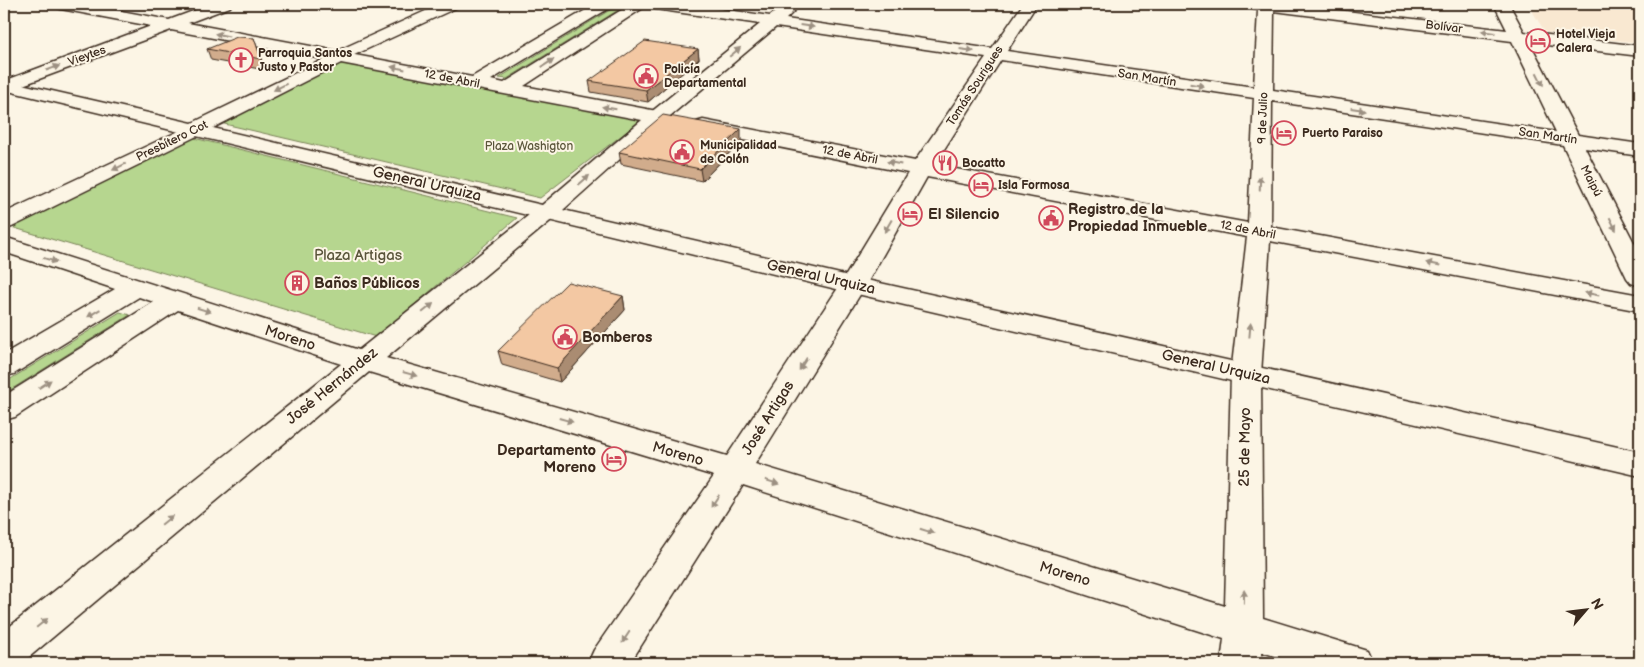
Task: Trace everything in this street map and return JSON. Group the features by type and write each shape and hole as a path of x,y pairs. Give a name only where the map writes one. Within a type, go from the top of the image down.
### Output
{"street":[{"name":"12 de Abril","path":"61,4 658,117 921,169 1640,303"},
{"name":"Vieytes","path":"5,85 225,4"},
{"name":"Presbítero Cot","path":"4,222 339,57 453,4"},
{"path":"474,83 606,4"},
{"path":"507,89 641,4"},
{"name":"San Martín","path":"655,4 1640,150"},
{"name":"José Hernández","path":"4,654 547,212 794,4"},
{"name":"Tomás Sourigues","path":"921,169 995,54 1030,4"},
{"name":"Bolívar","path":"1260,4 1640,51"},
{"name":"9 de Julio","path":"1259,232 1264,95 1260,4"},
{"name":"Maipú","path":"1502,4 1640,278"},
{"name":"General Urquiza","path":"5,85 853,285 1640,464"},
{"name":"José Artigas","path":"608,663 735,470 853,285 921,169"},
{"name":"25 de Mayo","path":"1241,663 1244,630 1246,374 1259,232"},
{"name":"Moreno","path":"4,244 174,301 363,361 735,470 1353,663"},
{"path":"4,367 136,288"},
{"path":"4,410 174,301"}],"shaded area":[{"path":"1528,4 1640,4 1640,43 1545,32"}],"green space":[{"path":"613,8 620,9 507,79 499,78"},
{"name":"Plaza Washigton","path":"338,63 643,119 540,198 216,122"},
{"name":"Plaza Artigas","path":"190,137 517,218 376,337 8,226"},
{"path":"120,312 130,315 4,394 4,383"}],"building":[{"path":"237,37 254,38 261,59 207,49"},
{"path":"645,41 698,49 646,90 589,81"},
{"name":"Municipalidad de Colón","path":"663,115 741,129 700,169 619,152"},
{"name":"Bomberos","path":"568,282 623,296 557,368 498,351"}],"place":[{"name":"Hotel Vieja Calera","path":"1538,41"},
{"name":"Parroquia Santos Justo y Pastor","path":"241,60"},
{"name":"Policía Departamental","path":"646,76"},
{"name":"Puerto Paraiso","path":"1284,133"},
{"name":"Municipalidad de Colón","path":"682,152"},
{"name":"Bocatto","path":"945,163"},
{"name":"Isla Formosa","path":"981,185"},
{"name":"El Silencio","path":"910,214"},
{"name":"Registro de la Propiedad Inmueble","path":"1051,218"},
{"name":"Baños Públicos","path":"297,283"},
{"name":"Bomberos","path":"565,337"},
{"name":"Departamento Moreno","path":"614,459"}]}
